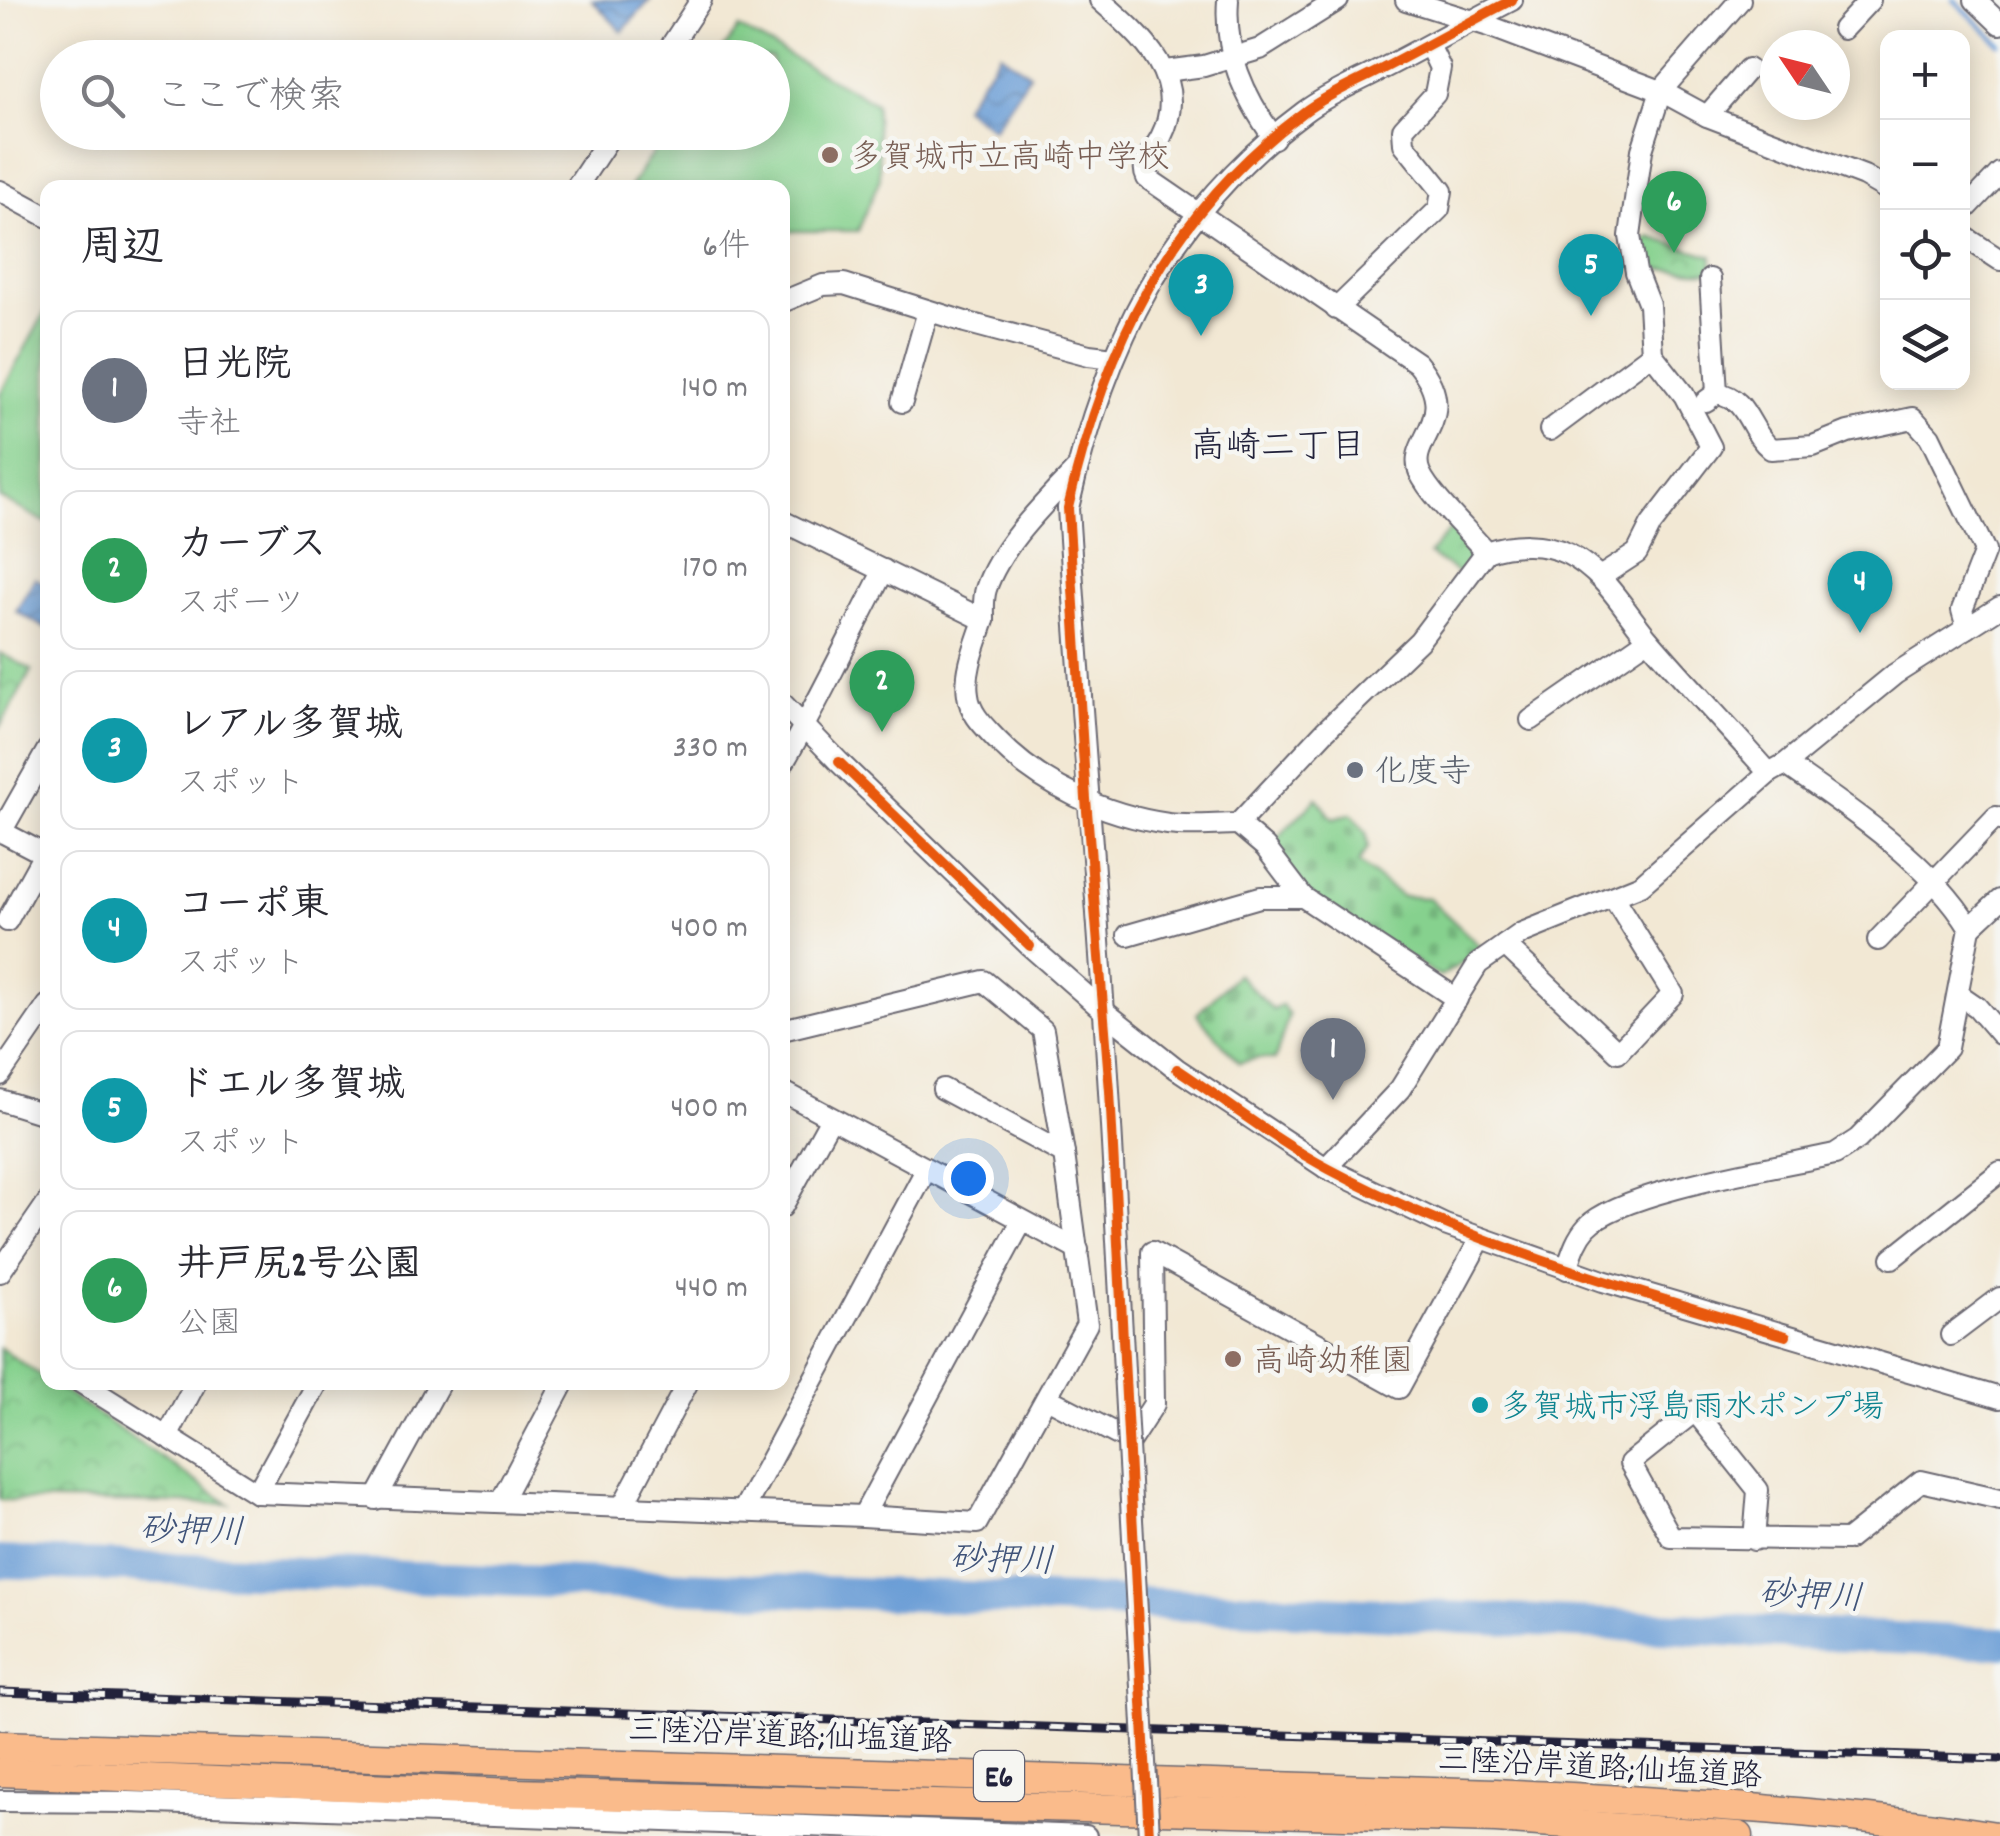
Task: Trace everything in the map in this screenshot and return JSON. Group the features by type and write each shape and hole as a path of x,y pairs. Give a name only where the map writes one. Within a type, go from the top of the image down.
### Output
{"highway":[{"name":"三陸沿岸道路;仙塩道路","path":"0,1745 1496,1793 1734,1807 1996,1836"},
{"name":"三陸沿岸道路;仙塩道路","path":"0,1772 515,1793 1496,1819 1739,1836"}],"street":[{"path":"675,40 701,0"},
{"path":"1100,0 1152,48 1169,84 1163,134 1143,170 1154,184 1418,364 1431,379 1436,393 1434,424 1418,456 1418,472 1486,552"},
{"path":"1228,0 1227,19 1238,80 1274,138"},
{"path":"1165,71 1204,66 1260,50 1338,0"},
{"path":"1406,0 1661,91 1706,116 1880,185"},
{"path":"1149,1836 1105,1012 1086,800 1068,508 1076,469 1114,358 1143,292 1197,212 1313,106 1512,0"},
{"path":"1600,577 1637,554 1652,526 1711,448 1694,410 1652,354 1649,304 1636,272 1630,236 1642,150 1661,91 1740,0"},
{"path":"1843,29 1870,0"},
{"path":"1975,0 2000,24"},
{"path":"1336,309 1439,209 1442,192 1404,144 1403,129 1436,94 1440,68 1429,45"},
{"path":"1706,116 1748,69"},
{"path":"581,180 601,150"},
{"path":"1965,210 2000,173"},
{"path":"0,191 40,213"},
{"path":"1970,240 2000,260"},
{"path":"1710,278 1717,393"},
{"path":"790,299 824,284 844,284 928,311 1089,355 1114,358"},
{"path":"902,402 928,311"},
{"path":"1550,430 1652,354"},
{"path":"1694,410 1717,393 1731,396 1743,407 1760,441 1771,449 1813,446 1848,432 1913,418 1930,437 1985,551 1962,610 1967,628"},
{"path":"1076,469 1031,518 993,570 984,593 984,620 970,667 968,695 975,716 1016,760 1086,800 1117,812 1170,824 1238,824 1265,847 1302,897 1457,1000"},
{"path":"790,524 984,620"},
{"path":"1238,824 1325,731 1418,641 1486,552 1498,547 1540,546 1564,552 1600,577 1648,639 1777,768 1834,798 1936,882 1970,928"},
{"path":"790,753 884,570"},
{"path":"1326,1168 1400,1089 1478,964 1522,932 1641,884 1895,674 2000,607"},
{"path":"1531,720 1648,639"},
{"path":"790,711 1030,946 1105,1012 1176,1068 1326,1168 1445,1226 1567,1269 2000,1398"},
{"path":"40,763 1,832 40,852"},
{"path":"1878,940 1996,817 2000,820"},
{"path":"7,921 40,865"},
{"path":"1128,935 1260,897 1302,897"},
{"path":"1506,945 1618,1052 1673,994 1612,897"},
{"path":"1567,1269 1578,1238 1589,1224 1607,1212 1655,1194 1834,1154 1858,1139 1947,1048 1970,928 2000,900"},
{"path":"93,1390 257,1493 977,1523 1087,1324 1043,1030 984,981 790,1028"},
{"path":"1958,994 1977,1007 2000,1034"},
{"path":"0,1075 40,1018"},
{"path":"943,1089 1064,1154"},
{"path":"790,1095 1078,1250"},
{"path":"0,1100 40,1112"},
{"path":"790,1193 832,1118"},
{"path":"743,1512 926,1170"},
{"path":"1892,1258 2000,1172"},
{"path":"0,1272 40,1214"},
{"path":"863,1516 1022,1221"},
{"path":"1047,1398 1130,1442 1154,1404 1152,1252 1399,1388 1481,1238"},
{"path":"1951,1335 2000,1298"},
{"path":"166,1437 192,1390"},
{"path":"257,1493 314,1390"},
{"path":"376,1499 436,1390"},
{"path":"501,1501 560,1390"},
{"path":"622,1507 684,1390"},
{"path":"1754,1540 1758,1490 1696,1411 1630,1463 1671,1538 1754,1540 1847,1540 1922,1481 2000,1499"},
{"path":"0,1801 188,1804 1086,1836"}],"green space":[{"path":"739,28 761,40 730,40"},
{"path":"790,56 875,103 880,178 858,231 790,231 790,180 635,180 655,150 790,150"},
{"path":"1650,237 1712,256 1712,272 1644,268 1640,243"},
{"path":"40,322 40,519 0,498 0,394"},
{"path":"1455,524 1477,552 1461,575 1429,554"},
{"path":"0,653 32,670 0,727"},
{"path":"1317,798 1333,819 1351,814 1366,832 1368,848 1358,863 1401,896 1429,898 1483,949 1440,977 1305,893 1270,845"},
{"path":"1237,974 1273,1010 1282,1005 1289,1015 1275,1060 1258,1058 1239,1063 1197,1014"},
{"path":"0,1348 40,1375 40,1390 62,1390 229,1504 0,1500"}],"water":[{"path":"592,0 650,0 622,32"},
{"path":"1000,53 1030,74 993,129 963,107"},
{"path":"35,578 40,581 40,625 16,611"}],"waterway":[{"path":"1954,0 2000,44"},
{"name":"砂押川","path":"0,1562 1214,1606 2000,1643"}],"railway":[{"path":"0,1692 2000,1759"}],"cycle path":[{"path":"1149,1836 1110,1091 1068,508 1101,392 1123,338 1179,239 1215,194 1256,151 1313,106 1512,0"},
{"path":"839,762 1030,946"},
{"path":"1177,1069 1309,1158 1439,1221 1553,1264 1786,1336"}],"place":[{"name":"多賀城市立高崎中学校","path":"830,155"},
{"name":"井戸尻2号公園","path":"1674,253"},
{"name":"ドエル多賀城","path":"1591,316"},
{"name":"レアル多賀城","path":"1201,336"},
{"name":"コーポ東","path":"1860,633"},
{"name":"カーブス","path":"882,732"},
{"name":"化度寺","path":"1355,770"},
{"name":"日光院","path":"1333,1100"},
{"name":"高崎幼稚園","path":"1233,1359"},
{"name":"多賀城市浮島雨水ポンプ場","path":"1480,1405"}],"district":[{"name":"高崎二丁目","path":"1278,444"}]}
